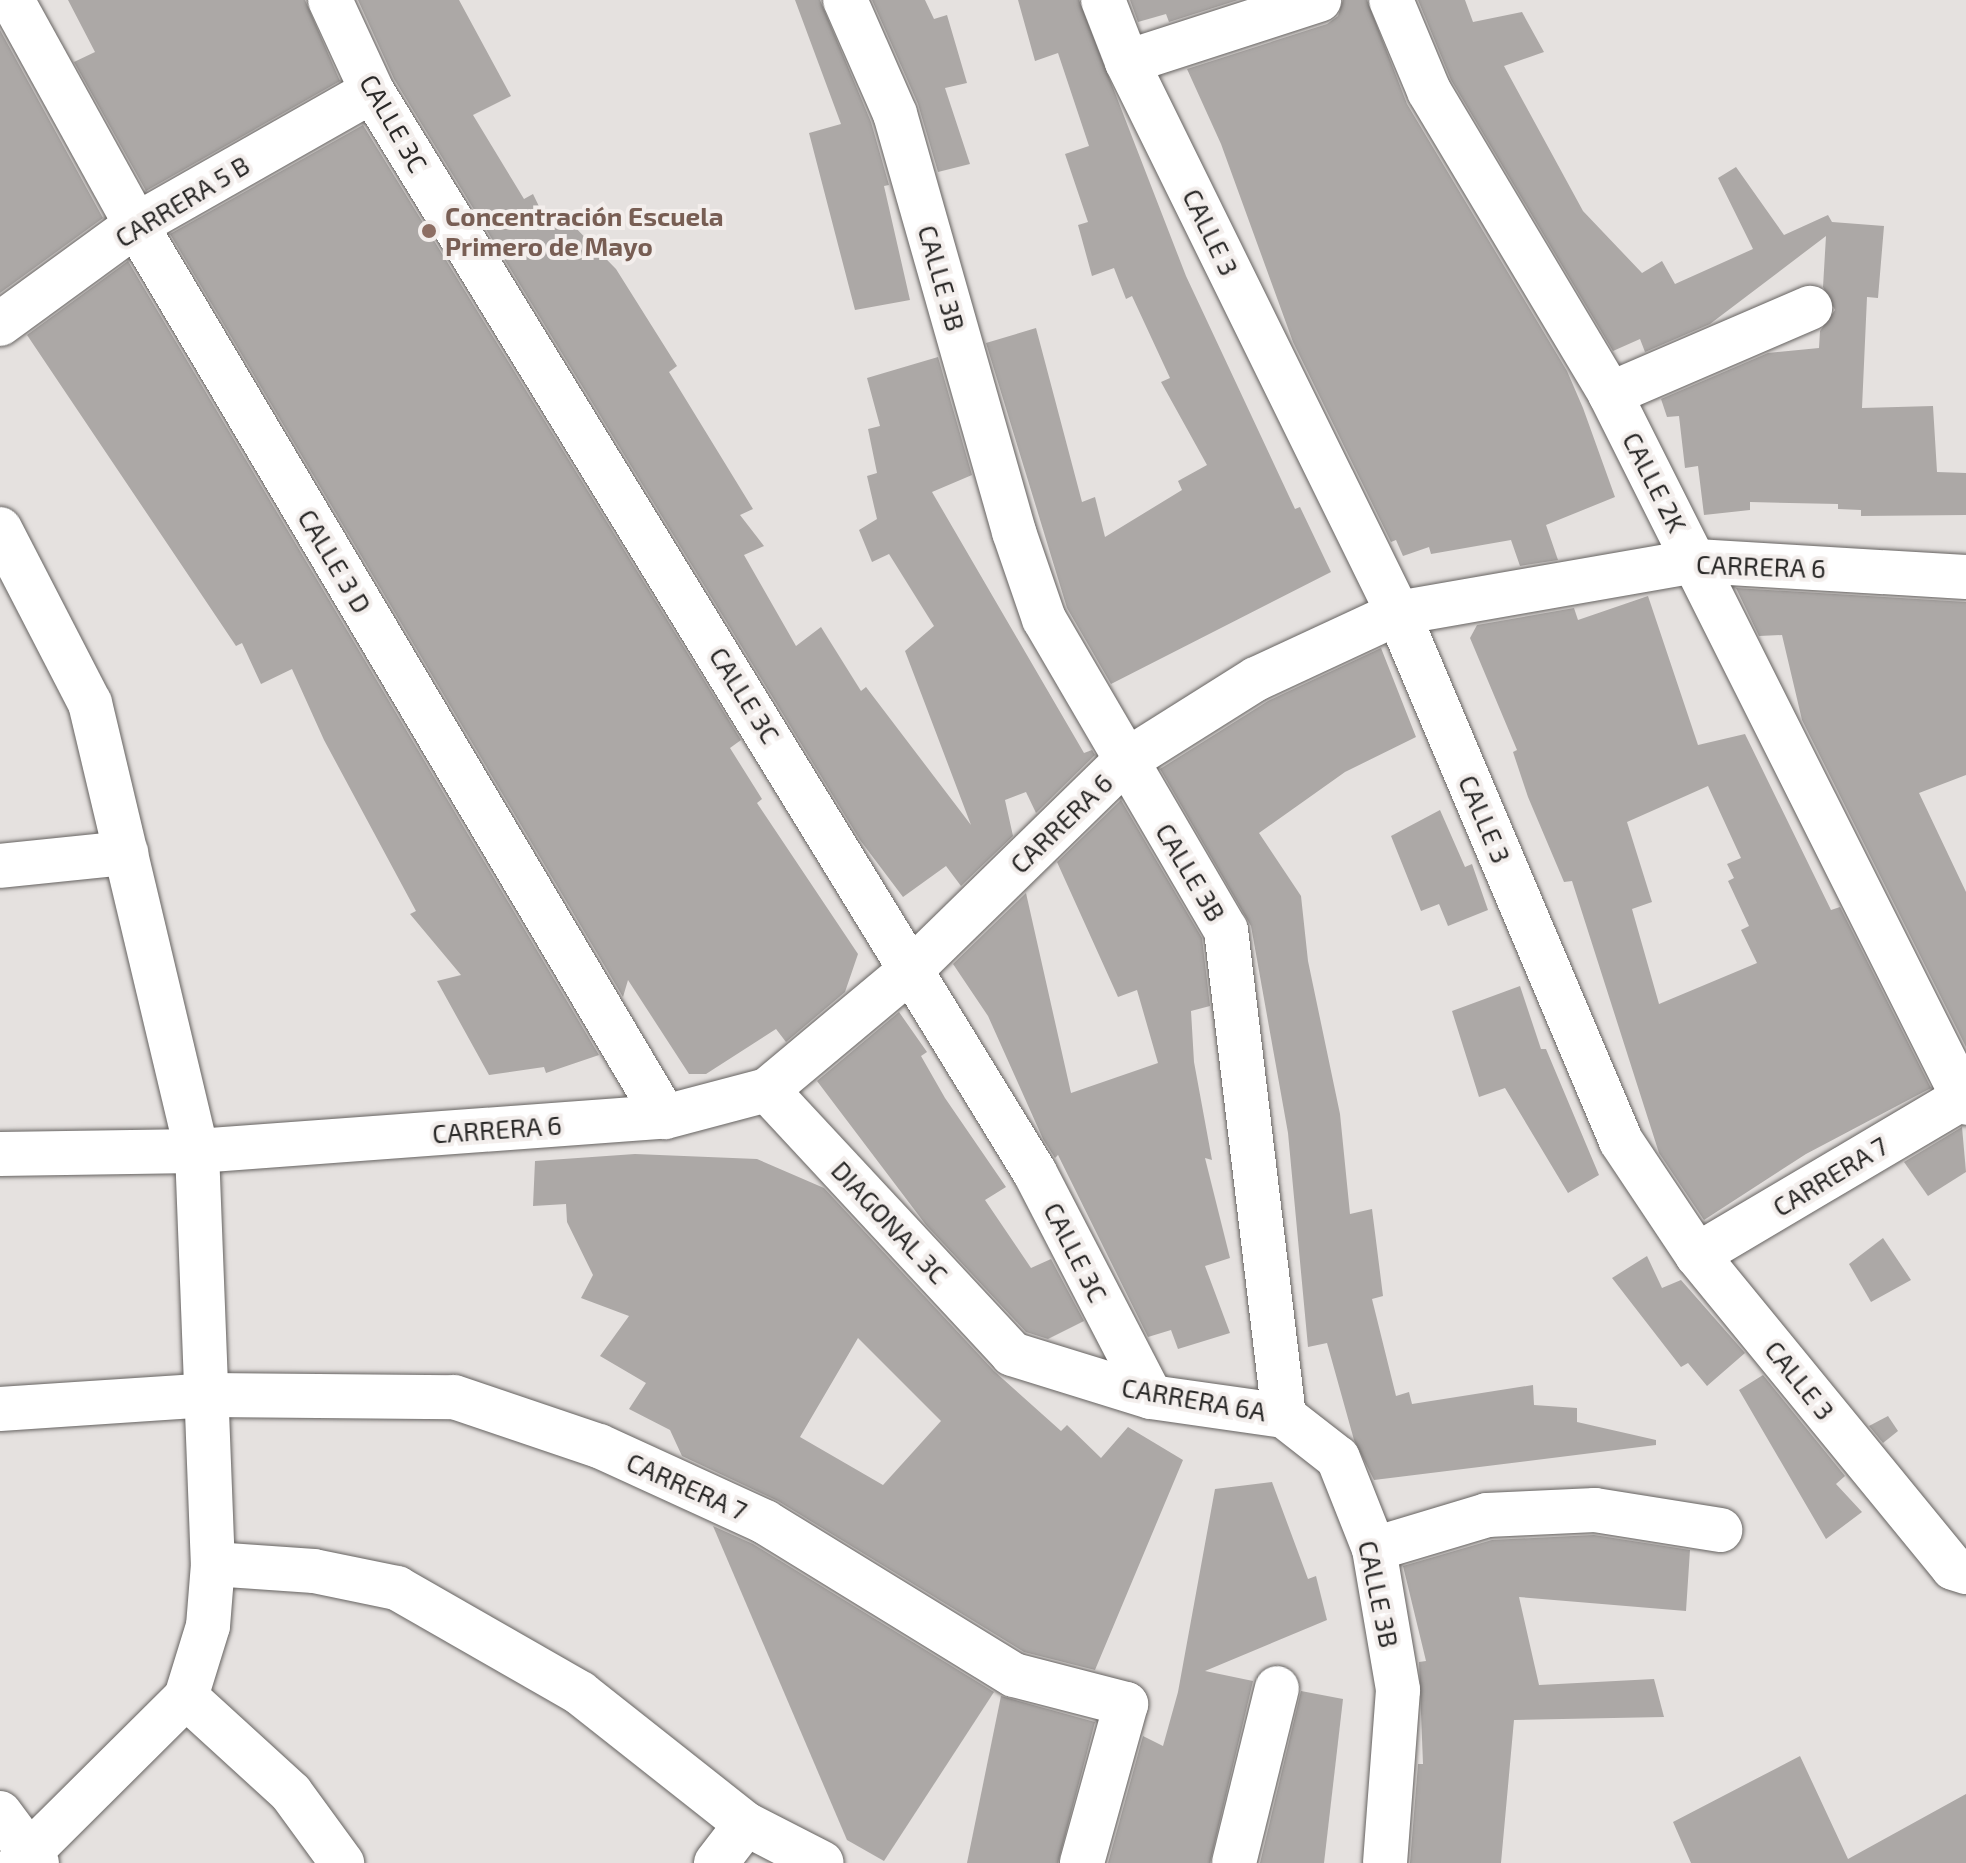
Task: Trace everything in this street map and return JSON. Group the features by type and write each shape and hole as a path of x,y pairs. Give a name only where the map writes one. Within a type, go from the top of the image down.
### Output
{"street":[{"name":"CALLE 3 D","path":"12,0 136,225 665,1117"},
{"name":"CALLE 3C","path":"330,0 372,91 913,968 1035,1173 1151,1397"},
{"name":"CALLE 3B","path":"845,0 895,114 1014,532 1044,619 1124,762 1226,930 1284,1416 1338,1458 1374,1549 1398,1690 1385,1863"},
{"name":"CALLE 3","path":"1103,0 1127,62 1398,613 1621,1141 1697,1255 1953,1568 1966,1572"},
{"path":"1127,62 1319,0"},
{"name":"CALLE 2K","path":"1391,0 1429,91 1610,394 1964,1100"},
{"name":"CARRERA 5 B","path":"0,324 136,225 372,91"},
{"path":"1610,394 1810,308"},
{"path":"0,529 90,703 197,1151 209,1395 213,1564 208,1626 186,1697 29,1860 0,1813"},
{"name":"CARRERA 6","path":"0,1154 197,1151 665,1117 767,1090 913,968 1124,762 1256,679 1398,613 1696,561 1966,577"},
{"path":"0,866 126,853"},
{"name":"DIAGONAL 3C","path":"767,1090 1012,1354"},
{"name":"CARRERA 7","path":"1697,1255 1964,1100"},
{"name":"CARRERA 6A","path":"1012,1354 1151,1397 1284,1416"},
{"name":"CARRERA 7","path":"0,1409 209,1395 454,1397 599,1446 765,1522 1014,1675 1126,1704 1082,1863"},
{"path":"1374,1549 1487,1515 1595,1510 1720,1530"},
{"path":"213,1564 314,1571 397,1588 580,1693 746,1824 822,1863"},
{"path":"1234,1863 1277,1688"},
{"path":"186,1697 291,1793 342,1863"},
{"path":"716,1863 746,1824"}],"building":[{"path":"68,0 305,0 340,81 146,191 74,62 95,52"},
{"path":"358,0 459,0 511,96 473,115 524,199 533,194 549,227 565,217 616,269 677,366 669,372 753,509 740,515 764,546 744,555 796,646 821,627 861,691 866,687 971,825 905,651 934,626 889,554 872,562 859,530 877,519 867,476 877,473 868,429 880,426 867,378 938,357 972,475 932,492 1084,753 1092,750 1095,755 1036,813 1026,792 1005,800 1013,836 961,886 946,866 903,897 860,840 394,79"},
{"path":"795,0 820,0 871,122 889,185 884,186 910,300 855,310 809,133 841,124"},
{"path":"872,0 925,0 934,19 947,15 967,83 945,88 970,164 938,172 918,104"},
{"path":"1018,0 1079,0 1186,276 1295,509 1300,507 1331,572 1111,684 1067,608 986,343 1036,328 1082,502 1095,497 1105,537 1182,490 1178,481 1207,465 1161,382 1170,378 1132,296 1126,299 1114,268 1092,276 1078,225 1088,222 1065,154 1089,146 1058,53 1035,61"},
{"path":"1130,0 1238,0 1169,22 1166,14 1138,22"},
{"path":"1343,0 1367,0 1407,104 1567,371 1583,408 1615,497 1546,525 1558,560 1520,566 1511,540 1431,554 1429,547 1403,556 1396,540 1391,542 1293,342 1221,144 1187,69 1327,24 1338,16"},
{"path":"1418,0 1465,0 1473,22 1522,12 1544,52 1504,66 1583,211 1642,273 1662,261 1675,284 1753,249 1718,178 1736,167 1784,235 1828,215 1832,222 1884,226 1878,298 1867,297 1862,408 1933,406 1937,472 1966,473 1966,515 1861,516 1861,510 1838,509 1838,504 1750,502 1750,510 1704,515 1698,466 1685,468 1679,416 1667,417 1661,399 1768,353 1819,348 1820,331 1835,310 1823,287 1826,236 1710,324 1645,352 1640,339 1613,351 1451,80"},
{"path":"0,30 103,218 0,293"},
{"path":"363,125 741,740 730,748 762,799 757,803 858,954 845,992 786,1042 776,1029 706,1074 689,1074 628,980 623,997 170,234"},
{"path":"128,261 599,1055 546,1073 544,1067 489,1075 437,981 461,975 410,914 416,911 324,740 292,669 261,684 242,643 236,646 27,335"},
{"path":"1736,588 1966,602 1966,775 1919,793 1966,892 1966,1047 1802,720 1782,635 1759,636"},
{"path":"1648,596 1698,745 1745,734 1831,910 1840,907 1931,1088 1806,1154 1704,1220 1659,1153 1572,881 1564,882 1528,797 1513,752 1517,750 1470,638 1477,625 1574,608 1578,620","holes":["1708,786 1741,858 1727,864 1734,878 1728,881 1749,926 1741,930 1757,963 1659,1004 1632,909 1652,902 1627,822"]},
{"path":"1381,648 1416,737 1345,772 1259,833 1301,896 1308,961 1340,1114 1350,1214 1372,1209 1383,1296 1372,1299 1396,1396 1409,1392 1412,1404 1533,1385 1534,1405 1577,1408 1577,1422 1656,1440 1656,1445 1374,1480 1354,1440 1327,1343 1308,1347 1288,1133 1251,926 1160,769 1268,701"},
{"path":"1121,800 1202,938 1210,1006 1191,1011 1194,1062 1212,1160 1205,1158 1230,1258 1205,1266 1230,1333 1178,1349 1171,1330 1148,1337 1058,1155 1055,1158 1043,1139 988,1016 953,964 1026,893 1071,1093 1158,1063 1137,990 1118,997 1057,862"},
{"path":"1440,810 1465,867 1472,864 1488,910 1448,926 1439,904 1421,911 1391,836"},
{"path":"1520,986 1541,1049 1546,1049 1599,1175 1568,1193 1505,1088 1479,1097 1452,1011"},
{"path":"899,1012 927,1052 921,1056 945,1098 1006,1187 985,1200 1031,1268 1051,1259 1084,1321 1048,1339 1026,1332 926,1225 817,1081"},
{"path":"1962,1127 1966,1172 1928,1196 1904,1162"},
{"path":"635,1154 757,1159 824,1188 994,1371 1061,1431 1067,1425 1101,1458 1128,1427 1183,1460 1095,1670 1024,1652 778,1501 682,1456 670,1430 629,1409 646,1383 600,1356 629,1316 581,1298 593,1275 567,1222 566,1204 533,1206 535,1161","holes":["858,1338 941,1421 883,1485 800,1437"]},
{"path":"1883,1238 1911,1280 1871,1302 1849,1264"},
{"path":"1647,1256 1662,1288 1681,1280 1745,1353 1707,1386 1688,1363 1681,1367 1612,1278"},
{"path":"1763,1375 1845,1476 1836,1484 1862,1512 1826,1539 1739,1390"},
{"path":"1888,1416 1898,1431 1883,1443 1869,1426"},
{"path":"1272,1482 1308,1579 1316,1576 1327,1620 1205,1671 1253,1681 1210,1863 1108,1863 1143,1736 1163,1746 1178,1692 1215,1489"},
{"path":"713,1526 753,1544 994,1692 884,1861 847,1840"},
{"path":"1594,1535 1690,1550 1686,1611 1519,1597 1539,1685 1654,1679 1664,1717 1514,1720 1501,1863 1410,1863 1418,1764 1423,1764 1419,1662 1426,1661 1403,1566 1492,1540"},
{"path":"1301,1691 1343,1699 1324,1863 1260,1863"},
{"path":"1001,1696 1095,1722 1058,1863 967,1863"},
{"path":"1800,1756 1848,1859 1966,1794 1966,1863 1691,1863 1673,1822"}],"place":[{"name":"Concentración Escuela Primero de Mayo","path":"429,231"}]}
